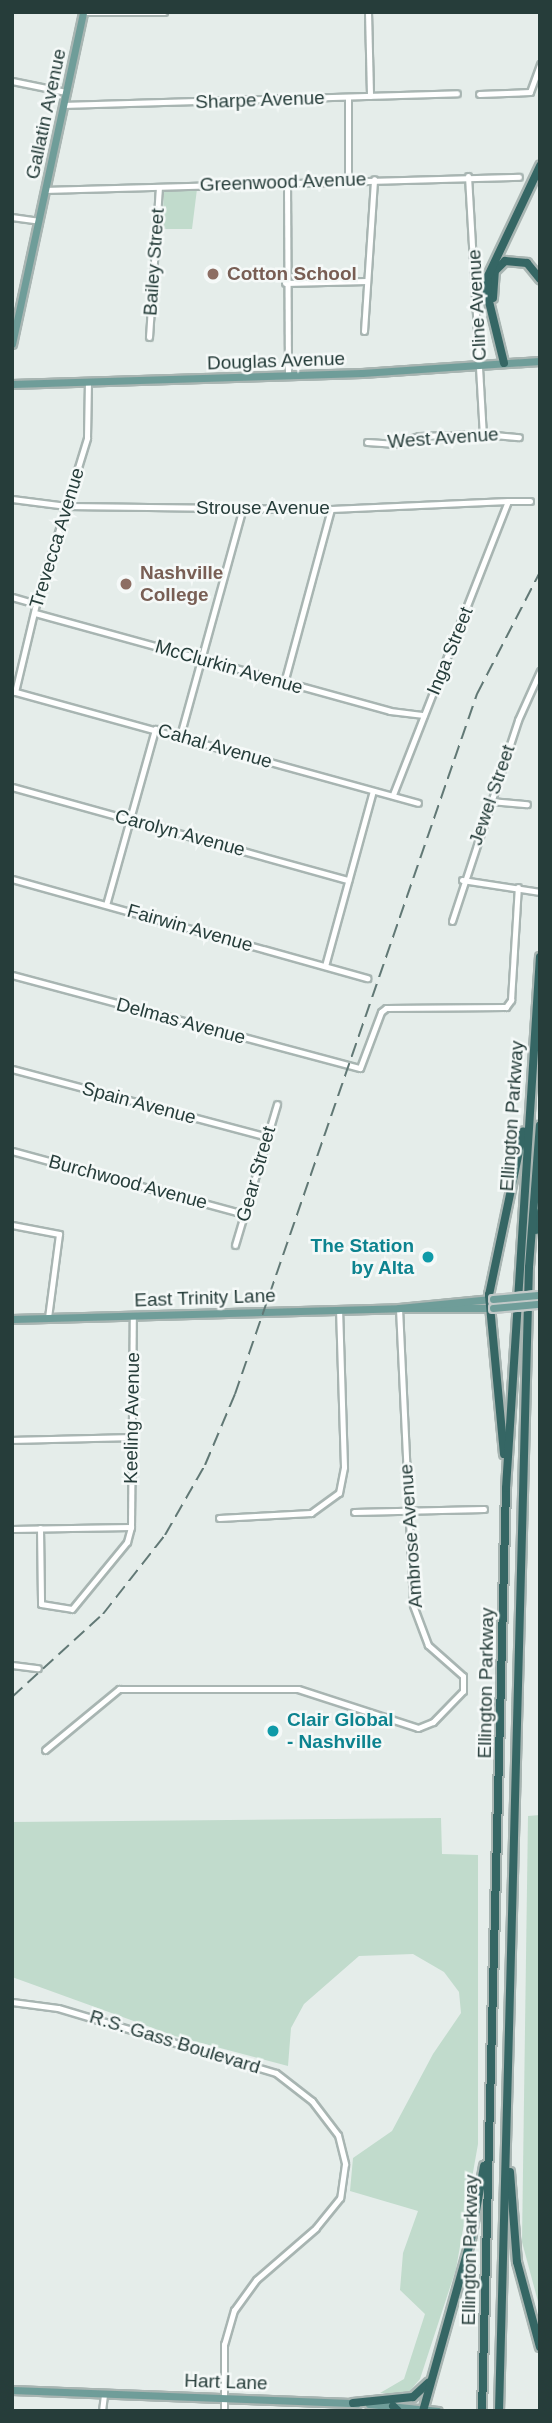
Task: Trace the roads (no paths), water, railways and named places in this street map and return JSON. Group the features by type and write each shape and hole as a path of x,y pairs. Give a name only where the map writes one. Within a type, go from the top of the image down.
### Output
{"highway":[{"path":"507,362 487,293 488,276 540,166"},
{"path":"507,362 492,292 495,271 505,261 520,260 540,279"},
{"name":"Ellington Parkway","path":"482,2410 506,1488 527,1115 540,957"},
{"path":"506,1488 491,1304 527,1115"},
{"name":"Ellington Parkway","path":"499,2411 529,1267 540,1125"},
{"path":"529,1267 540,1212"},
{"path":"508,2065 512,2228 540,2347"},
{"path":"424,2409 471,2239 489,2130"},
{"path":"354,2403 412,2397 430,2381"}],"main road":[{"name":"Gallatin Avenue","path":"12,344 83,12"},
{"name":"Douglas Avenue","path":"12,384 288,376 479,367 507,362 540,361"},
{"name":"East Trinity Lane","path":"12,1319 399,1308 539,1300"},
{"name":"Hart Lane","path":"12,2389 354,2403 438,2411"}],"street":[{"path":"83,12 164,12"},
{"path":"368,12 370,96"},
{"path":"479,94 530,92 540,64"},
{"path":"12,81 66,92"},
{"name":"Sharpe Avenue","path":"64,106 457,93"},
{"path":"348,98 348,180"},
{"name":"Greenwood Avenue","path":"46,190 468,176 519,177"},
{"name":"Cline Avenue","path":"468,176 483,434"},
{"path":"364,331 374,179"},
{"path":"287,182 285,284 288,376"},
{"name":"Bailey Street","path":"149,337 159,187"},
{"path":"12,217 39,222"},
{"path":"285,284 366,281"},
{"name":"Trevecca Avenue","path":"14,691 36,604 87,438 89,383"},
{"name":"West Avenue","path":"367,442 393,444 419,436 483,434 519,437"},
{"name":"Strouse Avenue","path":"12,499 67,506 331,509 508,504 530,501"},
{"name":"Inga Street","path":"393,795 508,504"},
{"path":"180,736 243,508"},
{"path":"284,683 331,509"},
{"path":"12,597 36,604"},
{"name":"McClurkin Avenue","path":"35,613 390,711 424,715"},
{"name":"Jewel Street","path":"452,921 489,801 540,671"},
{"name":"Cahal Avenue","path":"14,691 418,803"},
{"path":"106,905 155,729"},
{"name":"Carolyn Avenue","path":"12,787 348,880"},
{"path":"325,966 373,791"},
{"path":"489,801 527,804"},
{"name":"Fairwin Avenue","path":"12,879 367,978"},
{"path":"463,880 538,892"},
{"name":"Delmas Avenue","path":"12,975 360,1068 373,1029 386,1008 489,1011 506,1007 511,1000 518,887"},
{"name":"Spain Avenue","path":"12,1069 267,1137"},
{"name":"Gear Street","path":"235,1245 277,1104"},
{"name":"Burchwood Avenue","path":"12,1151 244,1214"},
{"path":"12,1226 59,1234 48,1318"},
{"name":"Ambrose Avenue","path":"45,1750 118,1689 298,1689 364,1707 410,1727 433,1721 466,1684 428,1645 418,1626 410,1585 399,1308"},
{"path":"219,1518 312,1513 340,1493 344,1467 338,1309"},
{"name":"Keeling Avenue","path":"131,1523 133,1316"},
{"path":"12,1440 132,1437"},
{"path":"354,1512 484,1509"},
{"path":"12,1529 131,1523 127,1542 72,1609 41,1604 40,1528"},
{"path":"12,1665 38,1668"},
{"name":"R.S. Gass Boulevard","path":"12,2002 50,2006 263,2068 312,2101 338,2134 345,2164 340,2198 316,2228 242,2295 224,2344 224,2411"},
{"path":"102,2411 104,2394"}],"railway":[{"path":"12,1697 103,1614 165,1535 205,1465 235,1394 477,694 540,572"}],"place":[{"name":"Cotton School","path":"213,274"},
{"name":"Nashville College","path":"126,584"},
{"name":"The Station by Alta","path":"428,1257"},
{"name":"Clair Global - Nashville","path":"273,1731"}]}
